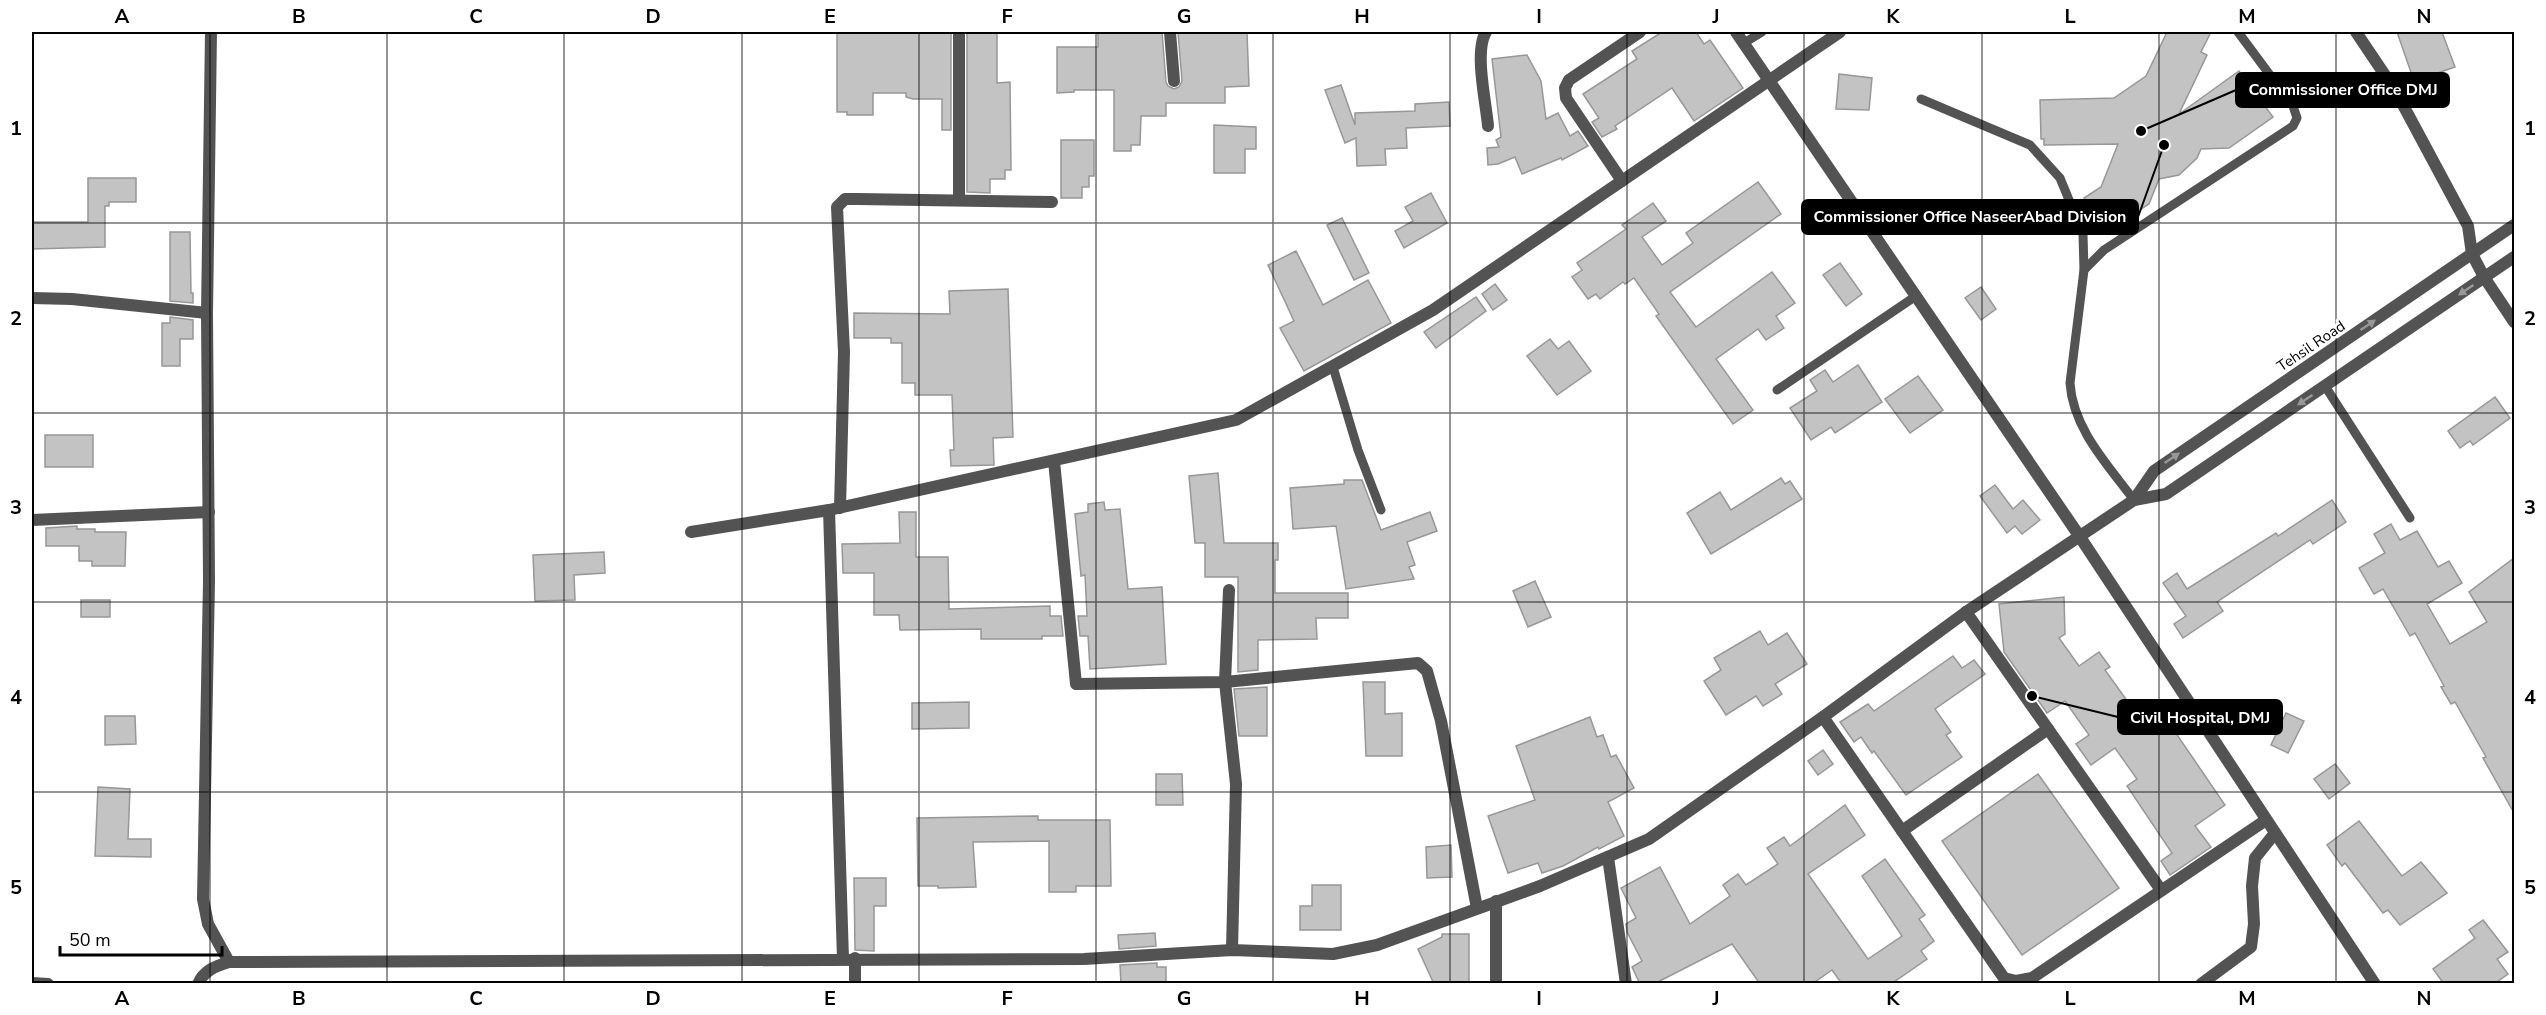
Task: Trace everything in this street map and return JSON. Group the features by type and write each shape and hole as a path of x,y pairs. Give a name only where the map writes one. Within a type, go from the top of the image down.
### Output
{"street":[{"path":"211,32 207,313 209,512 204,899 208,924 229,962"},
{"path":"958,200 959,32"},
{"path":"1170,32 1174,81"},
{"path":"1486,32 1481,40 1481,52 1488,126"},
{"path":"1622,181 1566,98 1565,88 1569,80 1640,32"},
{"path":"1736,32 2080,537 2374,984"},
{"path":"692,532 834,509 1236,420 1432,310 1840,32"},
{"path":"2356,32 2395,90 2468,226 2472,254 2484,278 2514,322"},
{"path":"855,984 849,958 834,509 844,352 837,207 845,199 1052,202"},
{"name":"Tehsil Road","path":"2133,500 2154,471 2514,225"},
{"path":"198,984 201,976 215,966 229,962 849,958 1084,959 1232,950 1333,954 1377,945 1540,886 1649,839 1823,717 1966,612 2133,500 2166,494 2514,257"},
{"path":"32,298 72,299 207,313"},
{"path":"1054,461 1076,684 1225,682 1418,663 1427,671 1441,721 1477,908"},
{"path":"32,520 209,512"},
{"path":"1229,590 1225,682 1236,784 1232,950"},
{"path":"1966,612 2161,890"},
{"path":"1823,717 2004,978 2016,981 2032,978 2266,820"},
{"path":"1902,831 2048,729"},
{"path":"2201,984 2251,947 2254,924 2252,886 2255,858 2275,833"},
{"path":"1608,857 1626,984"},
{"path":"1496,901 1497,984"},
{"path":"32,983 48,984"}],"lane":[{"path":"1744,43 1762,32"},
{"path":"2084,270 2104,250 2294,126 2297,118 2294,106 2238,32"},
{"path":"1921,99 2031,145 2060,178 2083,234 2084,270 2070,383 2071,402 2085,434 2133,500"},
{"path":"1777,390 1916,296"},
{"path":"1333,367 1358,450 1381,510"},
{"path":"2325,386 2410,518"}],"building":[{"path":"837,32 951,32 951,130 942,130 942,99 913,99 906,97 906,93 873,93 873,115 847,115 847,112 837,112"},
{"path":"967,32 997,32 997,83 1010,82 1011,170 1005,170 1005,179 990,179 990,193 967,192"},
{"path":"1162,32 1166,82 1174,89 1179,87 1182,81 1178,32 1247,32 1249,86 1225,87 1225,103 1166,103 1166,116 1141,116 1140,145 1131,145 1131,151 1114,151 1114,90 1074,90 1074,92 1057,93 1057,47 1098,47 1098,33"},
{"path":"1662,32 1696,32 1704,44 1710,40 1743,88 1694,121 1672,88 1615,126 1617,129 1602,137 1592,122 1599,118 1583,94 1637,59 1632,51"},
{"path":"2167,32 2211,32 2201,52 2207,55 2179,114 2239,71 2273,117 2229,148 2201,149 2197,158 2179,175 2159,179 2149,204 2106,232 2084,198 2101,187 2118,144 2044,145 2044,139 2041,139 2040,100 2114,98 2146,76"},
{"path":"2397,32 2442,32 2455,67 2414,81"},
{"path":"1527,55 1541,81 1546,119 1558,113 1570,136 1578,131 1588,146 1562,160 1561,158 1522,174 1515,157 1498,164 1488,165 1487,148 1499,147 1496,140 1501,137 1492,59"},
{"path":"1839,74 1872,78 1869,110 1836,109"},
{"path":"1341,85 1355,125 1355,113 1415,111 1415,104 1449,102 1450,126 1406,128 1407,148 1385,149 1386,165 1357,166 1356,138 1345,143 1325,90"},
{"path":"1214,125 1256,127 1256,149 1245,149 1245,173 1214,173"},
{"path":"1061,140 1094,140 1094,176 1089,176 1089,187 1082,187 1082,198 1061,198"},
{"path":"88,178 136,178 136,202 109,202 109,206 105,206 105,247 32,249 32,222 88,222"},
{"path":"1758,182 1781,214 1670,292 1696,327 1772,272 1795,303 1776,316 1784,328 1766,340 1758,329 1716,359 1753,410 1733,424 1656,316 1659,314 1634,278 1625,284 1623,282 1600,299 1596,294 1588,299 1572,277 1582,270 1577,263 1626,229 1622,225 1653,203 1666,221 1642,237 1662,265 1693,243 1686,233"},
{"path":"1431,193 1447,223 1404,248 1395,231 1413,221 1405,207"},
{"path":"1342,218 1369,273 1354,280 1327,225"},
{"path":"170,232 190,232 193,303 170,301"},
{"path":"1296,251 1323,305 1368,280 1391,323 1304,371 1280,328 1294,321 1268,265"},
{"path":"1840,263 1862,294 1846,306 1823,275"},
{"path":"1495,284 1507,300 1493,310 1482,294"},
{"path":"1981,287 1996,309 1981,320 1965,298"},
{"path":"1008,289 1013,437 993,438 994,465 951,466 950,450 954,450 952,395 915,395 915,383 902,383 902,343 891,343 891,338 854,338 854,313 950,314 949,291"},
{"path":"1476,297 1486,311 1436,348 1424,332"},
{"path":"170,317 193,320 193,339 180,339 180,366 162,366 162,323 170,323"},
{"path":"1550,339 1558,349 1569,341 1591,371 1557,395 1527,356"},
{"path":"1858,365 1882,402 1835,433 1831,427 1811,440 1790,408 1817,391 1810,380 1825,370 1833,382"},
{"path":"1918,376 1943,410 1910,433 1885,399"},
{"path":"2495,397 2510,418 2473,445 2470,441 2460,448 2448,431"},
{"path":"45,435 93,435 93,467 45,467"},
{"path":"1218,473 1224,543 1278,543 1278,560 1275,560 1275,593 1348,593 1348,618 1316,618 1317,639 1258,640 1258,670 1238,672 1238,577 1205,577 1205,543 1195,543 1189,476"},
{"path":"1781,478 1785,484 1790,481 1802,499 1711,554 1687,513 1720,492 1731,510"},
{"path":"1344,480 1362,480 1381,530 1430,512 1437,531 1407,542 1415,565 1409,567 1414,579 1346,589 1336,526 1293,529 1290,488 1344,484"},
{"path":"1995,485 2013,509 2023,500 2040,520 2022,534 2015,526 2007,533 1980,496"},
{"path":"2332,500 2346,522 2313,544 2310,540 2217,602 2223,611 2183,638 2174,624 2186,616 2163,583 2177,573 2187,589 2276,533 2278,536"},
{"path":"1104,502 1105,510 1120,509 1128,589 1162,587 1166,664 1090,669 1088,636 1080,636 1078,616 1087,616 1085,575 1081,576 1075,514 1088,512 1088,504"},
{"path":"899,512 916,512 916,557 948,557 949,609 1050,606 1050,616 1061,616 1063,636 1042,636 1042,639 981,639 981,629 900,630 899,615 874,615 874,573 843,573 842,544 900,543"},
{"path":"2391,524 2400,540 2417,531 2438,567 2449,561 2462,583 2427,604 2450,644 2487,622 2469,592 2514,558 2514,813 2455,702 2451,704 2441,687 2444,686 2415,633 2410,636 2383,589 2374,594 2359,568 2385,553 2374,534"},
{"path":"77,526 77,529 95,529 95,532 126,532 125,566 92,566 92,561 79,561 79,546 46,546 46,528"},
{"path":"604,552 605,573 574,575 575,600 535,601 533,555"},
{"path":"1535,581 1551,617 1528,627 1513,591"},
{"path":"2064,597 2065,634 2059,638 2079,666 2099,652 2110,667 2105,670 2138,716 2156,704 2225,805 2195,826 2211,847 2170,875 2161,861 2172,853 2127,786 2137,779 2115,748 2091,765 2076,744 2089,735 2065,701 2047,713 2004,652 1999,604"},
{"path":"81,600 110,600 110,617 81,617"},
{"path":"1760,631 1768,645 1787,633 1807,664 1775,684 1782,694 1763,706 1756,696 1726,715 1704,681 1721,670 1714,658"},
{"path":"1953,656 1962,668 1974,660 1985,674 1935,709 1951,732 1946,735 1962,757 1906,795 1874,751 1872,753 1861,737 1854,742 1840,722 1868,704 1874,711"},
{"path":"1363,682 1385,682 1385,714 1402,713 1402,756 1366,756"},
{"path":"1267,687 1267,736 1239,736 1234,689"},
{"path":"969,702 969,728 912,729 912,703"},
{"path":"2286,713 2304,721 2288,753 2271,745"},
{"path":"105,716 135,716 136,744 105,745"},
{"path":"1590,717 1597,737 1603,735 1611,757 1616,755 1634,788 1608,802 1624,836 1563,866 1542,873 1538,863 1508,873 1488,816 1535,800 1516,746"},
{"path":"1823,750 1833,764 1818,775 1808,761"},
{"path":"2335,764 2350,783 2329,799 2314,779"},
{"path":"1156,774 1182,774 1183,805 1156,805"},
{"path":"2038,774 2119,888 2022,955 1942,841"},
{"path":"98,787 130,789 128,839 151,839 151,857 95,856"},
{"path":"1845,805 1865,835 1808,874 1868,959 1902,936 1862,876 1885,859 1925,915 1919,919 1934,941 1921,951 1927,959 1891,984 1842,984 1832,970 1812,984 1760,984 1732,944 1654,984 1640,984 1632,967 1642,961 1627,932 1626,924 1636,918 1621,888 1660,867 1690,924 1730,896 1723,885 1738,874 1746,885 1778,864 1767,848 1784,837 1790,846"},
{"path":"1038,816 1038,820 1110,820 1111,886 1076,886 1076,892 1049,892 1049,841 973,842 976,887 918,886 917,818"},
{"path":"2359,821 2402,876 2421,862 2447,893 2400,925 2388,910 2383,913 2345,863 2342,866 2327,845"},
{"path":"1451,845 1452,877 1427,878 1426,847"},
{"path":"854,878 886,878 886,906 874,906 874,951 855,950"},
{"path":"1312,885 1341,885 1341,930 1300,930 1300,906 1312,906"},
{"path":"2483,920 2508,952 2497,959 2508,974 2494,984 2444,984 2433,969 2475,938 2469,930"},
{"path":"1155,933 1156,946 1119,949 1118,935"},
{"path":"1442,934 1469,934 1469,984 1434,984 1418,949 1442,937"},
{"path":"1157,963 1157,967 1166,967 1166,984 1121,984 1120,965"}],"place":[{"name":"Commissioner Office DMJ","path":"2141,131"},
{"name":"Commissioner Office NaseerAbad Division","path":"2164,145"},
{"name":"Civil Hospital, DMJ","path":"2032,696"}]}
